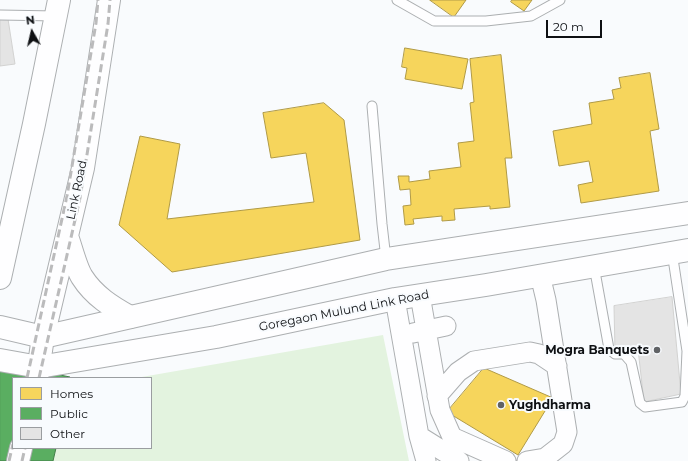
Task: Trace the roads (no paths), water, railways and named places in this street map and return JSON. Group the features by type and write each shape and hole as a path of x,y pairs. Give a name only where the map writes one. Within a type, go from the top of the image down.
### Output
{"main road":[{"name":"Link Road","path":"38,373 43,337 83,168 109,0"},
{"path":"1,273 34,124 57,8"},
{"path":"0,327 43,337 386,259 688,213"},
{"path":"67,236 81,277 96,295 112,307 130,317"},
{"name":"Goregaon Mulund Link Road","path":"0,360 38,373 408,297 540,276 680,251"},
{"path":"18,461 21,449"}],"street":[{"path":"527,461 545,458 563,444 567,432 546,300 540,276"},
{"path":"408,297 415,332 432,391 452,437 506,461"},
{"path":"415,332 446,326"},
{"path":"415,332 419,436 426,461"},
{"path":"432,391 474,361 530,352 539,354 557,366"},
{"path":"419,436 459,461"}],"lane":[{"path":"397,0 434,21 486,21 531,16 560,0"},
{"path":"0,15 57,8"},
{"path":"372,106 386,259"},
{"path":"594,266 609,349 615,354 624,354 631,362 640,403 645,407 682,402 685,396 687,351 680,251"}],"railway":[{"path":"27,377 67,196 96,23 98,0"},
{"path":"39,377 80,198 108,24 110,0"},
{"path":"9,461 12,448"},
{"path":"22,461 25,449"}],"place":[{"name":"Mogra Banquets","path":"657,350"},
{"name":"Yughdharma","path":"501,405"}]}
